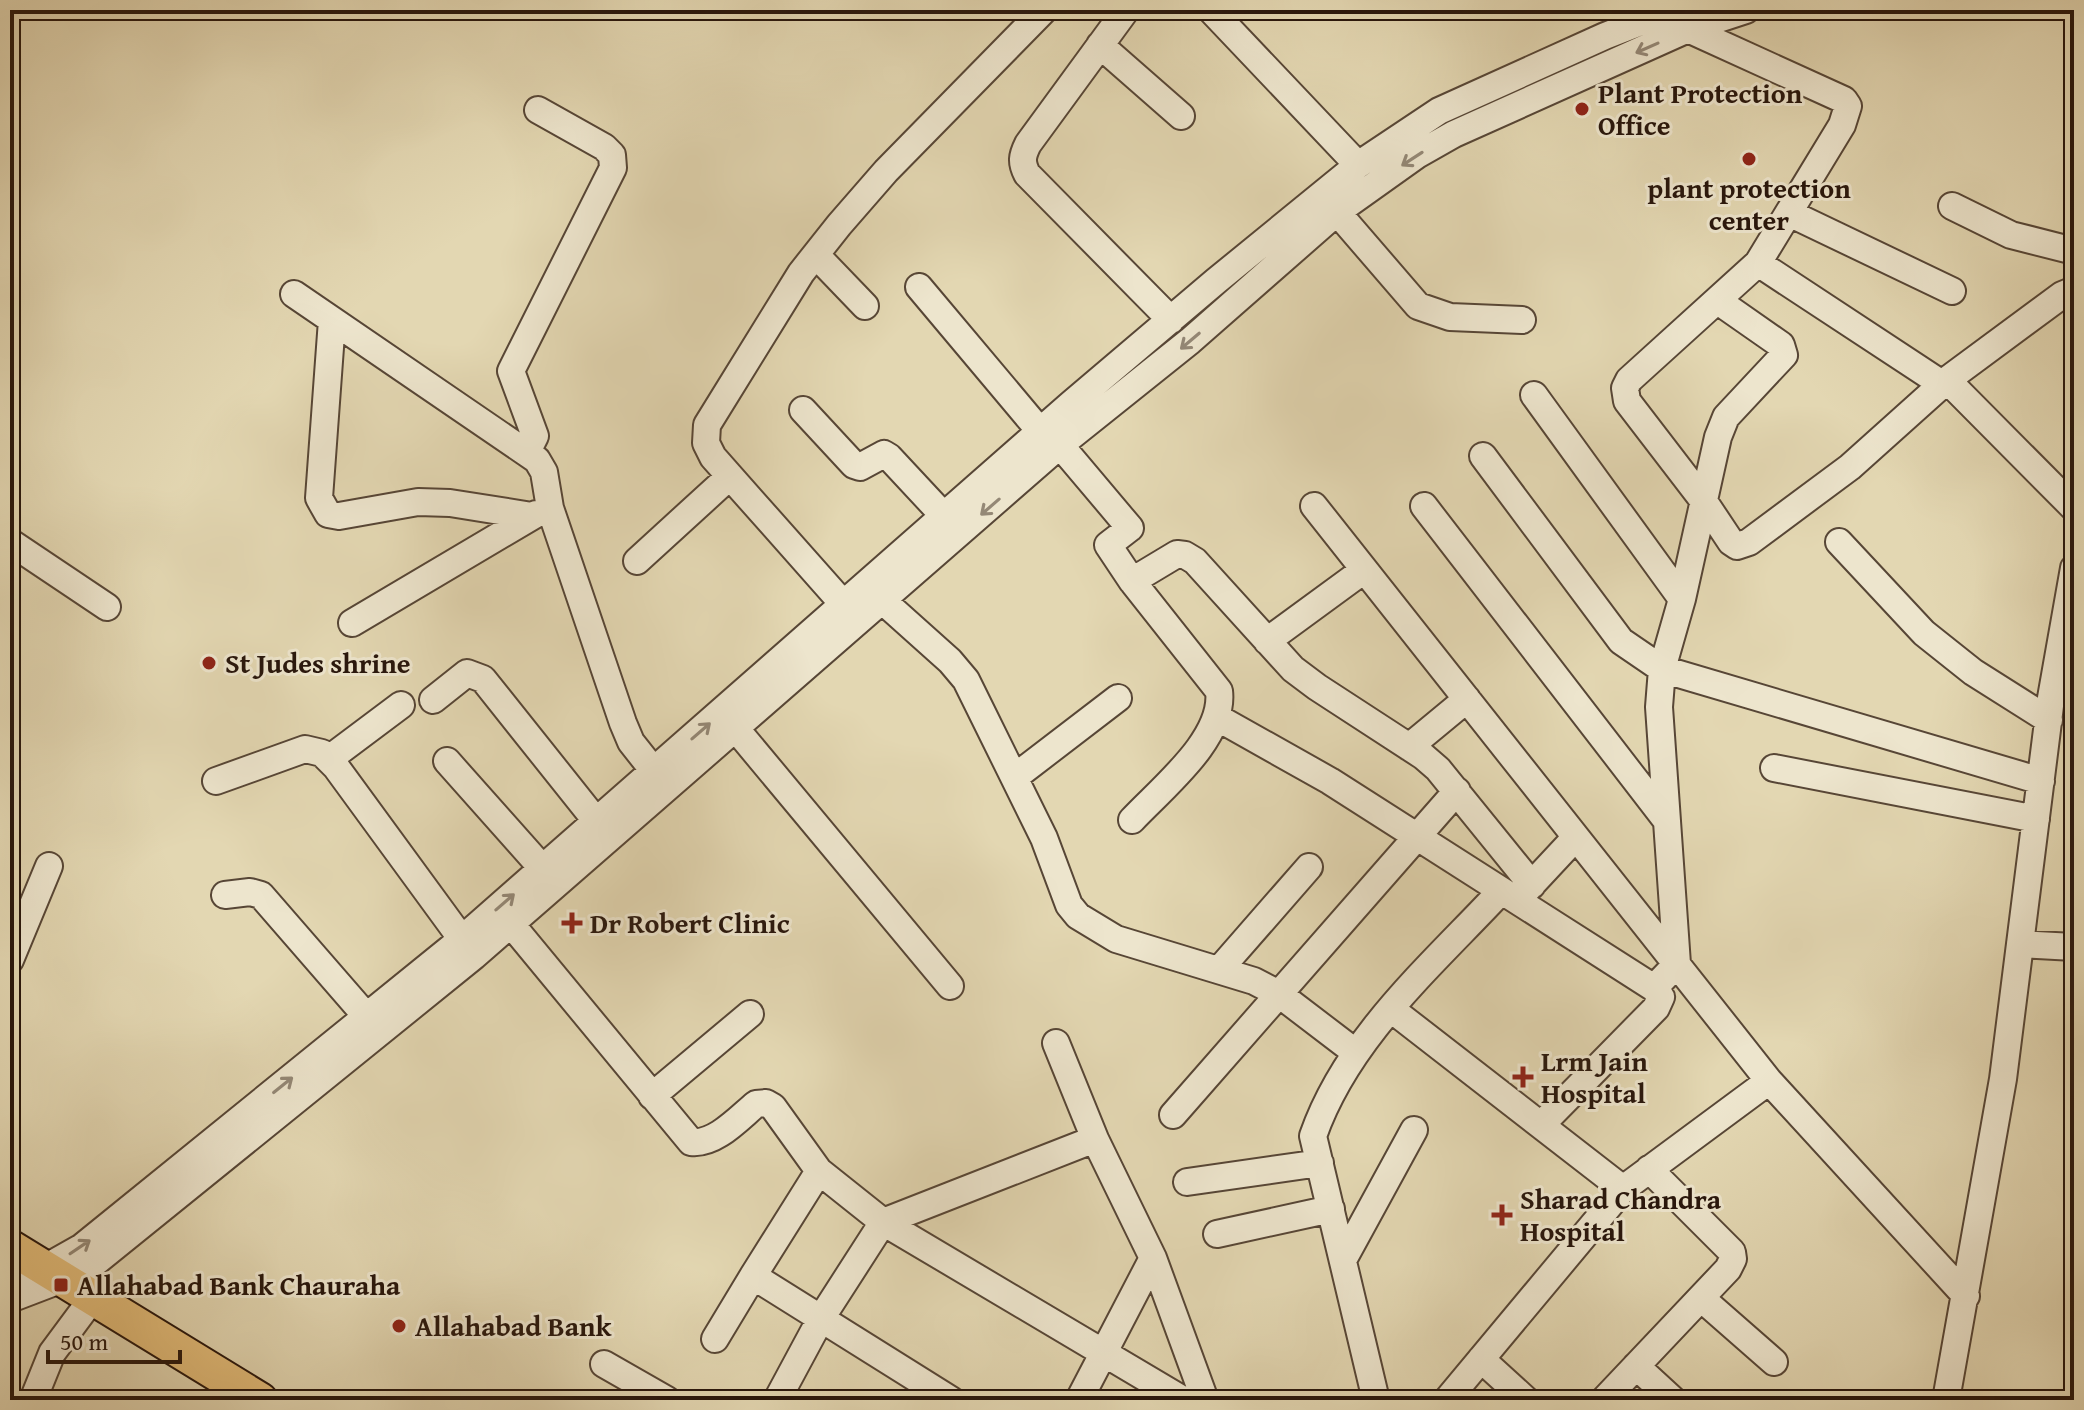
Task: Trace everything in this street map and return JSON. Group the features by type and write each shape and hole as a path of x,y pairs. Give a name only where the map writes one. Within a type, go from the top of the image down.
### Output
{"main road":[{"path":"10,1247 260,1400"}],"street":[{"path":"851,613 713,457 706,443 707,425 801,273 886,171 1044,10"},
{"path":"1126,10 1028,144 1022,156 1022,165 1027,174 1171,320"},
{"path":"1079,414 1171,320 1216,281 1358,165 1439,111 1656,16 1746,10"},
{"path":"1224,14 1358,165"},
{"path":"10,1281 52,1274 97,1261 139,1229 468,947 543,869 597,822 736,729 944,516 1234,302 1337,212 1417,155 1678,16"},
{"path":"1678,16 1844,100 1848,106 1842,125 1758,263 1629,380 1624,395 1731,542 1742,545 1850,467 1944,382 2062,295 2074,290"},
{"path":"1100,45 1181,116"},
{"path":"527,452 535,436 511,371 613,168 612,155 604,147 538,110"},
{"path":"1952,206 2023,240 2074,251"},
{"path":"1337,212 1418,306 1450,317 1522,320"},
{"path":"1789,213 1952,291"},
{"path":"816,255 865,306"},
{"path":"1758,263 1944,382 2074,508"},
{"path":"1216,281 1234,302"},
{"path":"919,287 1130,528 1108,545 1132,581 1219,691 1221,706 1208,738 1132,820"},
{"path":"294,294 537,460 544,472 541,512 631,742 661,780"},
{"path":"1654,988 1677,964 1659,707 1662,669 1682,599 1718,437 1726,417 1784,355 1781,345 1718,301"},
{"path":"332,320 319,498 328,514 339,516 418,502 541,512"},
{"path":"1534,395 1682,599"},
{"path":"803,410 854,465 860,467 884,454 894,460 944,516"},
{"path":"10,1299 52,1274 367,1017 468,947 511,924 661,780 851,613 883,601 1050,438"},
{"path":"1483,456 1621,641 1662,669 2041,781"},
{"path":"637,561 730,476"},
{"path":"1314,506 1769,1081 1966,1296"},
{"path":"1424,506 1667,821"},
{"path":"352,623 541,512"},
{"path":"10,542 107,607"},
{"path":"1839,542 1924,633 1949,655 2049,720"},
{"path":"1132,581 1177,554 1195,561 1293,669 1438,769 1457,791 1516,892"},
{"path":"1946,1400 2003,1079 2049,720 2064,681 2074,568"},
{"path":"1267,641 1364,570"},
{"path":"883,601 950,661 966,680 1044,838 1069,905 1078,916 1116,939 1254,981 1279,994 1355,1052"},
{"path":"433,700 467,673 483,679 597,822"},
{"path":"1015,777 1118,698"},
{"path":"1409,747 1467,699"},
{"path":"329,759 401,705"},
{"path":"1218,718 1516,892 1654,988 1661,997 1656,1008 1541,1125"},
{"path":"736,729 950,986"},
{"path":"216,781 305,749 317,750 329,759 468,947"},
{"path":"447,761 543,869"},
{"path":"1774,768 2036,819"},
{"path":"1173,1115 1457,791"},
{"path":"1376,1400 1313,1136 1325,1103 1355,1052 1391,1009 1576,837"},
{"path":"10,960 19,911 49,866"},
{"path":"1219,970 1309,867"},
{"path":"225,895 250,892 261,895 367,1017"},
{"path":"511,924 691,1142 710,1139 756,1104 766,1103 773,1107 819,1171 883,1222 1183,1400"},
{"path":"2020,944 2074,947"},
{"path":"1391,1009 1623,1189"},
{"path":"652,1096 750,1014"},
{"path":"1056,1043 1095,1139 1153,1258 1205,1400"},
{"path":"1447,1400 1623,1189 1769,1081"},
{"path":"1343,1260 1414,1130"},
{"path":"777,1400 820,1320 883,1222 1095,1139"},
{"path":"1187,1182 1320,1163"},
{"path":"1604,1400 1728,1269 1733,1259 1732,1252 1649,1169"},
{"path":"715,1339 819,1171"},
{"path":"1217,1234 1331,1209"},
{"path":"1079,1400 1153,1258"},
{"path":"753,1276 951,1400"},
{"path":"1701,1298 1774,1362"},
{"path":"33,1400 52,1353 92,1299"},
{"path":"1481,1359 1526,1400"},
{"path":"604,1364 667,1400"},
{"path":"1636,1366 1673,1400"}],"place":[{"name":"Plant Protection Office","path":"1582,109"},
{"name":"plant protection center","path":"1749,159"},
{"name":"St Judes shrine","path":"209,663"},
{"name":"Dr Robert Clinic","path":"572,923"},
{"name":"Lrm Jain Hospital","path":"1523,1077"},
{"name":"Sharad Chandra Hospital","path":"1502,1215"},
{"name":"Allahabad Bank Chauraha","path":"61,1285"},
{"name":"Allahabad Bank","path":"399,1326"}]}
